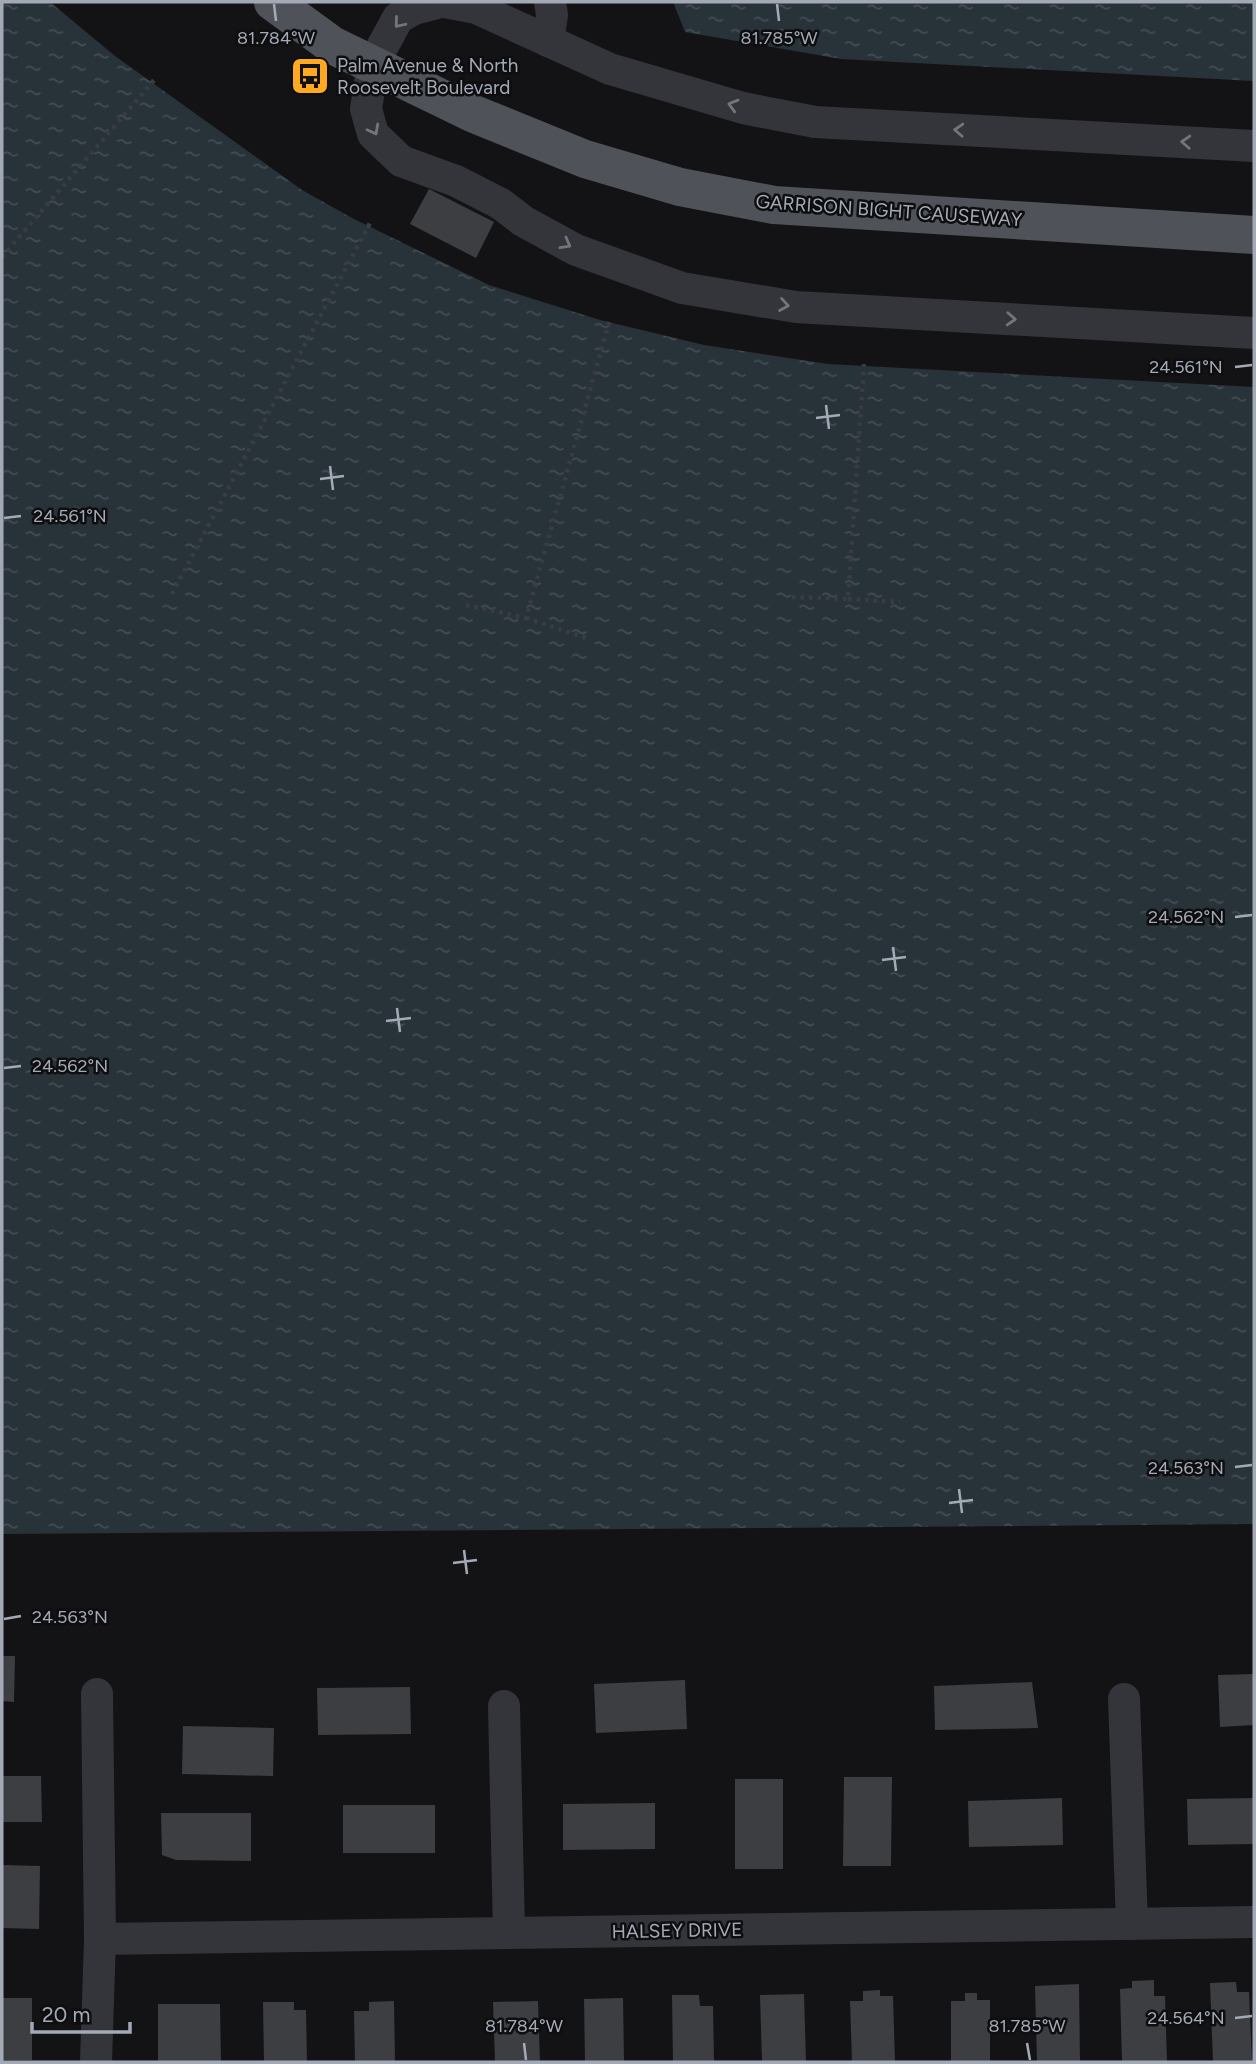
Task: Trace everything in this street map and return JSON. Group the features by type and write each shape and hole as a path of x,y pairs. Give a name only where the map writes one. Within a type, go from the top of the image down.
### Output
{"main road":[{"name":"GARRISON BIGHT CAUSEWAY","path":"273,2 332,45 474,114 585,159 693,190 774,205 1254,235"}],"street":[{"path":"1254,146 815,122 743,108 610,69 475,8 443,2 414,9 398,18 373,64 366,109 373,134 401,161 456,181 501,204 523,221 576,250 682,288 796,307 1254,333"},
{"path":"548,41 552,15 550,2"},
{"path":"96,2062 100,1939 97,1693"},
{"path":"1124,1699 1132,1924"},
{"path":"504,1706 509,1933"},
{"name":"HALSEY DRIVE","path":"100,1939 1254,1922"}],"path":[{"path":"2,5 7,2"},
{"path":"2,257 155,79"},
{"path":"172,594 371,221"},
{"path":"526,618 610,319"},
{"path":"848,599 864,364"},
{"path":"792,597 900,602"},
{"path":"466,605 526,618 586,638"}],"water":[{"path":"2,2 50,2 115,56 302,190 354,219 489,285 600,320 704,345 828,364 1254,387 1254,1524 2,1534"},
{"path":"673,2 1254,2 1254,81 841,59 685,32"}],"building":[{"path":"429,189 494,222 476,258 410,224"},
{"path":"2,1656 15,1656 14,1702 2,1701"},
{"path":"1254,1674 1254,1725 1220,1727 1218,1675"},
{"path":"685,1680 687,1729 596,1733 594,1684"},
{"path":"1032,1682 1038,1728 935,1730 934,1686"},
{"path":"410,1687 411,1734 318,1735 317,1688"},
{"path":"183,1726 274,1728 273,1776 182,1774"},
{"path":"2,1776 41,1776 42,1822 2,1822"},
{"path":"844,1777 892,1777 891,1866 843,1866"},
{"path":"735,1779 783,1779 783,1869 735,1869"},
{"path":"1062,1798 1063,1845 969,1847 968,1801"},
{"path":"1254,1798 1254,1844 1188,1845 1187,1799"},
{"path":"655,1803 655,1849 563,1850 563,1804"},
{"path":"343,1805 435,1805 435,1853 343,1853"},
{"path":"161,1813 251,1813 251,1861 176,1860 162,1855"},
{"path":"2,1865 40,1866 39,1929 2,1928"},
{"path":"1154,1980 1154,1996 1165,1996 1167,2062 1122,2062 1120,1989 1132,1988 1132,1981"},
{"path":"1236,1982 1237,1992 1249,1992 1252,2062 1213,2062 1210,1983"},
{"path":"1079,1984 1080,2062 1037,2062 1035,1986"},
{"path":"880,1990 880,1996 893,1996 895,2062 852,2062 850,2001 863,2001 863,1991"},
{"path":"965,1993 977,1993 977,2000 990,2000 990,2062 951,2062 951,2001 965,2001"},
{"path":"804,1994 806,2062 762,2062 760,1995"},
{"path":"672,1995 699,1995 700,2006 713,2006 714,2062 673,2062"},
{"path":"2,1998 32,1998 32,2060 2,2060"},
{"path":"623,1998 624,2062 585,2062 584,1999"},
{"path":"394,2001 395,2062 355,2062 354,2011 369,2011 369,2002"},
{"path":"538,2001 540,2062 495,2062 493,2002"},
{"path":"263,2002 294,2002 294,2010 306,2010 307,2062 264,2062"},
{"path":"158,2004 220,2004 221,2062 158,2062"}],"place":[{"name":"Palm Avenue & North Roosevelt Boulevard","path":"310,76"}]}
